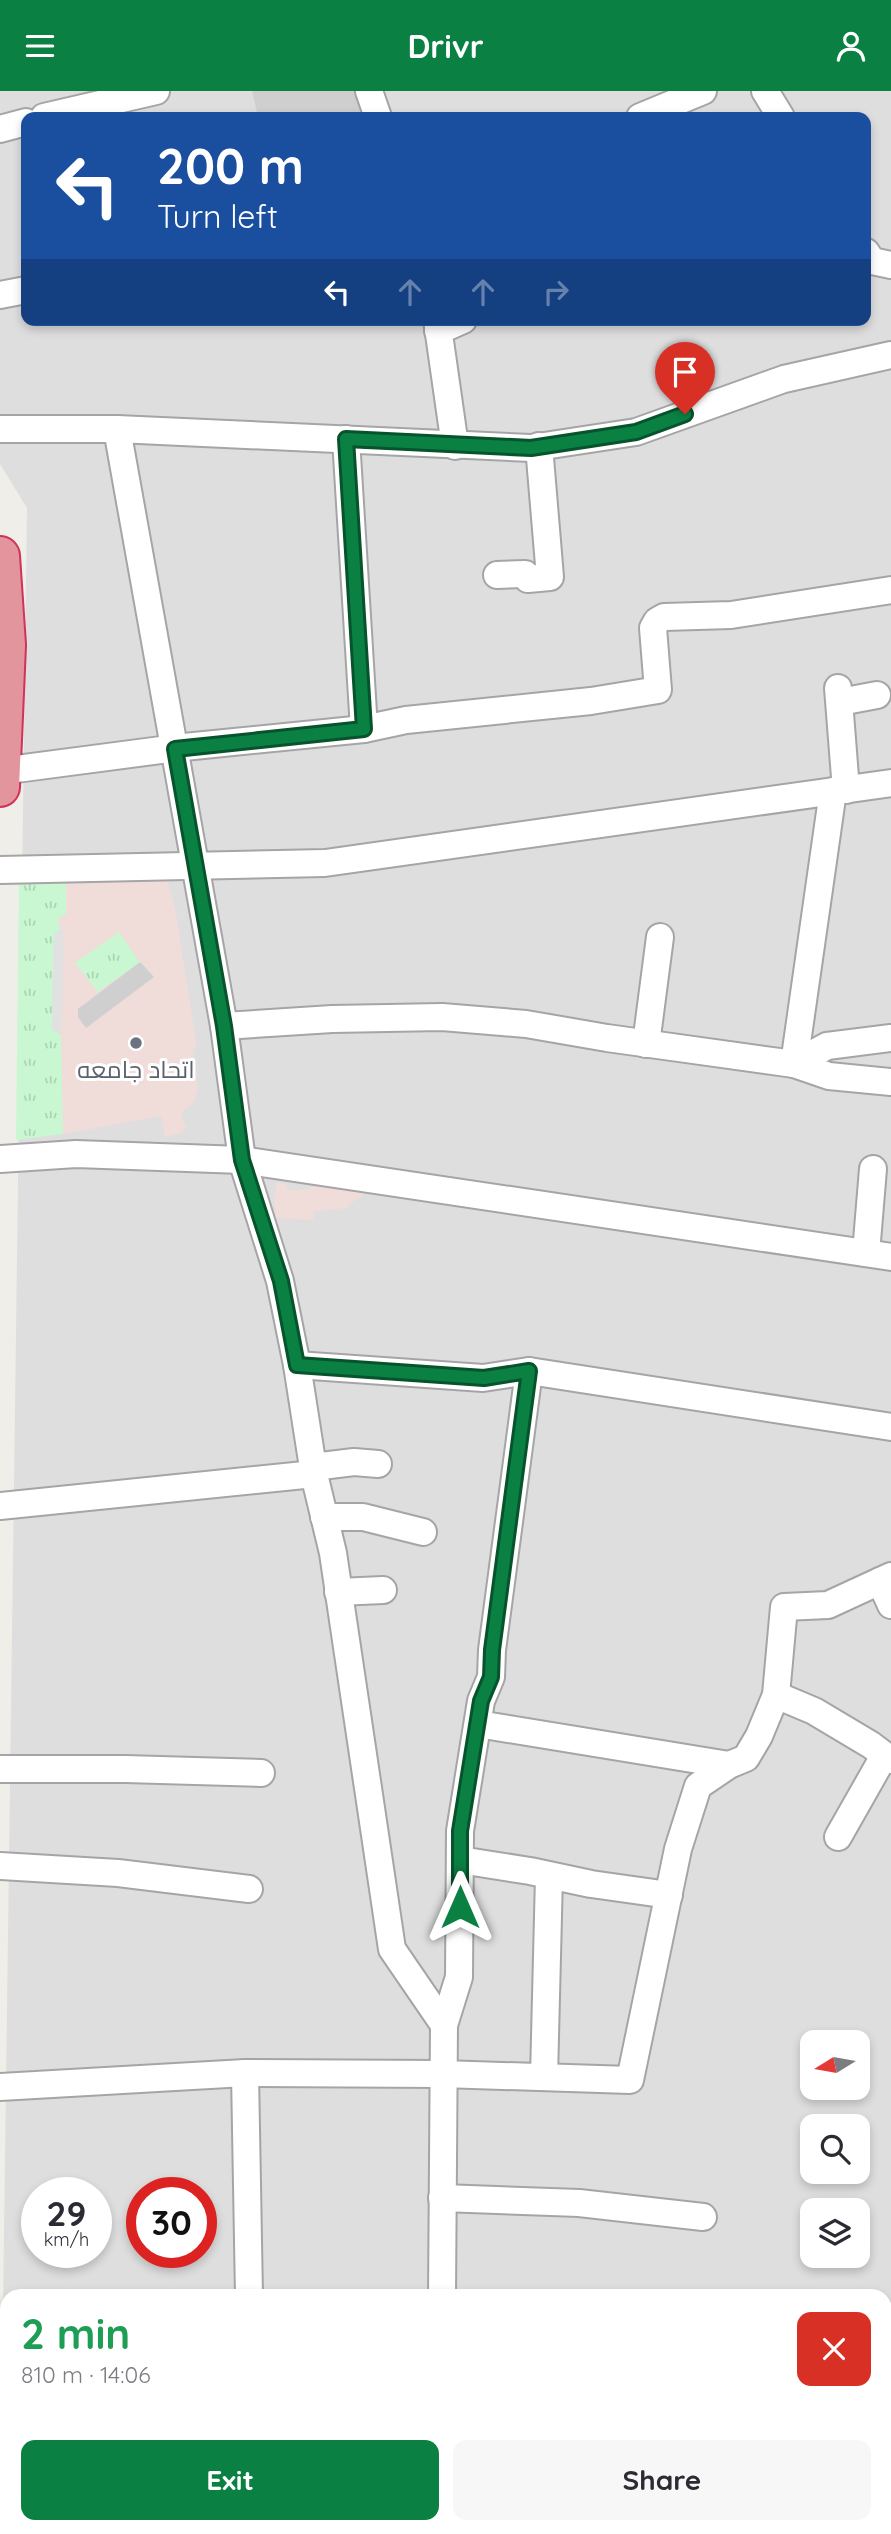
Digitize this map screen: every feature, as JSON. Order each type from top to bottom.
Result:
[{"type":"highway","points":[[0,556],[6,645],[0,787]]},
{"type":"street","points":[[56,110],[156,91]]},
{"type":"street","points":[[369,91],[376,112]]},
{"type":"street","points":[[668,112],[703,91]]},
{"type":"street","points":[[765,91],[778,112]]},
{"type":"street","points":[[0,129],[21,123]]},
{"type":"street","points":[[871,260],[891,265]]},
{"type":"street","points":[[0,295],[21,291]]},
{"type":"street","points":[[438,326],[455,446]]},
{"type":"street","points":[[0,429],[117,429],[455,446],[539,446],[636,432],[784,379],[891,355]]},
{"type":"street","points":[[117,429],[224,1026],[242,1160],[281,1281],[313,1470],[333,1553],[392,1948],[444,2025]]},
{"type":"street","points":[[346,439],[364,729]]},
{"type":"street","points":[[497,575],[525,574],[528,579],[551,577],[539,446]]},
{"type":"street","points":[[1,771],[364,729],[406,720],[591,701],[658,690],[653,628],[657,621],[664,617],[730,615],[891,590]]},
{"type":"street","points":[[793,1064],[840,790],[839,695],[877,695]]},
{"type":"street","points":[[0,870],[256,867],[325,863],[891,783]]},
{"type":"street","points":[[646,1044],[660,937]]},
{"type":"street","points":[[224,1026],[332,1019],[442,1017],[526,1024],[793,1064],[829,1076],[891,1082]]},
{"type":"street","points":[[793,1064],[827,1047],[891,1038]]},
{"type":"street","points":[[0,1159],[76,1154],[242,1160],[878,1255],[873,1169]]},
{"type":"street","points":[[297,1365],[484,1378],[529,1371],[891,1427]]},
{"type":"street","points":[[442,2289],[442,2074],[444,2025],[459,1977],[460,1831],[481,1701],[491,1677],[492,1650],[529,1371]]},
{"type":"street","points":[[0,1506],[313,1470],[354,1462],[378,1464]]},
{"type":"street","points":[[324,1517],[363,1517],[423,1532]]},
{"type":"street","points":[[0,2087],[245,2073],[442,2074],[630,2080],[678,1849],[698,1786],[729,1765],[746,1758],[759,1736],[776,1695],[783,1607],[828,1605],[886,1578],[891,1605]]},
{"type":"street","points":[[338,1592],[383,1590]]},
{"type":"street","points":[[776,1695],[814,1711],[871,1745],[887,1758],[838,1837]]},
{"type":"street","points":[[478,1724],[729,1765]]},
{"type":"street","points":[[0,1769],[261,1773]]},
{"type":"street","points":[[460,1860],[669,1895]]},
{"type":"street","points":[[0,1865],[118,1873],[249,1889]]},
{"type":"street","points":[[544,2077],[549,1876]]},
{"type":"street","points":[[245,2073],[249,2289]]},
{"type":"street","points":[[442,2198],[579,2203],[703,2217]]},
{"type":"shaded area","points":[[0,91],[891,91],[891,2289],[3,2289],[27,508],[0,464]]},
{"type":"shaded area","points":[[252,91],[364,91],[371,112],[257,112]]},
{"type":"shaded area","points":[[66,877],[167,878],[175,908],[197,1046],[193,1052],[198,1089],[193,1104],[181,1115],[186,1127],[182,1133],[165,1137],[161,1116],[63,1134],[60,1063],[63,930],[60,930],[58,919],[66,914]]},
{"type":"shaded area","points":[[64,930],[61,1035],[52,1029],[53,950],[55,932]]},
{"type":"shaded area","points":[[140,962],[154,977],[86,1028],[78,1017],[78,1009]]},
{"type":"shaded area","points":[[277,1182],[286,1184],[289,1190],[316,1186],[363,1188],[363,1196],[350,1203],[347,1208],[314,1211],[313,1220],[276,1218],[274,1199]]},
{"type":"green space","points":[[66,877],[66,914],[58,919],[60,930],[55,933],[52,1029],[61,1035],[63,1134],[16,1140],[19,878]]},
{"type":"green space","points":[[119,932],[140,962],[98,992],[75,963]]},
{"type":"place","name":"اتحاد جامعه","points":[[136,1043]]},
{"type":"route","points":[[460,1907],[460,1831],[481,1701],[491,1677],[492,1650],[529,1371],[484,1378],[297,1365],[281,1281],[242,1160],[224,1026],[175,749],[364,729],[346,439],[531,448],[636,432],[685,414]]}]
